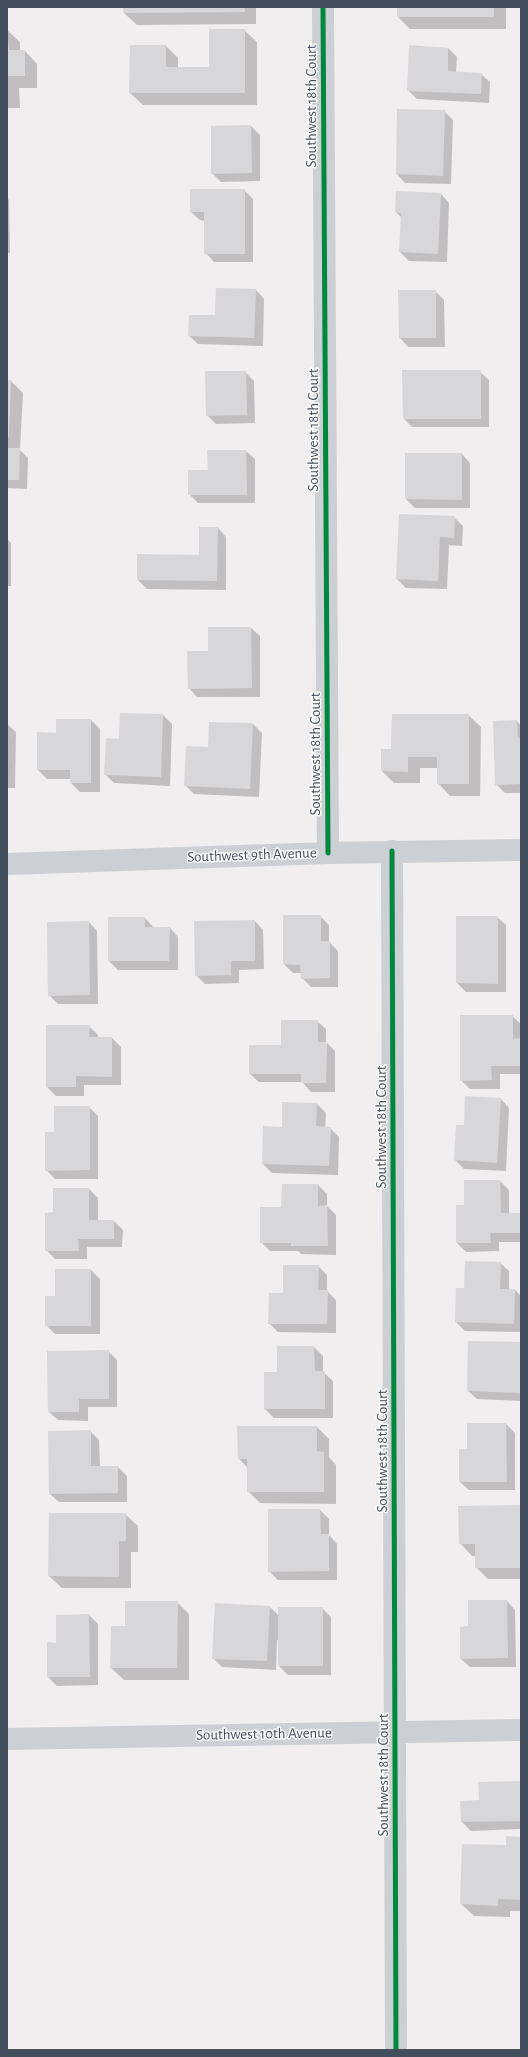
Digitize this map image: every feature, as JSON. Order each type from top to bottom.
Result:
[{"type":"street","name":"Southwest 18th Court","points":[[323,7],[328,853]]},
{"type":"street","name":"Southwest 9th Avenue","points":[[7,864],[328,853],[521,850]]},
{"type":"street","name":"Southwest 18th Court","points":[[392,852],[396,2050]]},
{"type":"street","name":"Southwest 10th Avenue","points":[[7,1739],[521,1730]]},
{"type":"building","points":[[123,7],[245,7],[245,12],[123,13]]},
{"type":"building","points":[[397,7],[494,7],[494,17],[397,17]]},
{"type":"building","points":[[7,29],[9,50],[25,50],[25,76],[7,76]]},
{"type":"building","points":[[209,29],[245,29],[245,93],[129,93],[130,45],[166,45],[166,67],[209,67]]},
{"type":"building","points":[[409,45],[448,48],[448,71],[482,73],[481,94],[407,91]]},
{"type":"building","points":[[397,109],[445,110],[443,176],[396,174]]},
{"type":"building","points":[[251,125],[252,173],[211,174],[211,126]]},
{"type":"building","points":[[190,189],[245,189],[245,254],[204,254],[204,212],[190,212]]},
{"type":"building","points":[[396,191],[441,193],[438,254],[399,252],[401,213],[395,212]]},
{"type":"building","points":[[216,288],[256,289],[254,338],[188,336],[189,315],[215,315]]},
{"type":"building","points":[[398,290],[436,290],[436,338],[399,338]]},
{"type":"building","points":[[402,370],[481,370],[481,419],[403,419]]},
{"type":"building","points":[[205,371],[246,371],[247,415],[206,416]]},
{"type":"building","points":[[7,380],[11,380],[9,437],[7,437]]},
{"type":"building","points":[[7,448],[20,448],[19,480],[7,480]]},
{"type":"building","points":[[207,450],[246,450],[247,495],[188,495],[188,470],[208,470]]},
{"type":"building","points":[[405,453],[462,453],[462,500],[405,499]]},
{"type":"building","points":[[399,514],[455,516],[454,538],[440,537],[438,581],[396,579]]},
{"type":"building","points":[[199,527],[218,527],[217,581],[137,580],[137,554],[199,555]]},
{"type":"building","points":[[208,627],[251,627],[252,688],[188,689],[187,651],[208,651]]},
{"type":"building","points":[[120,713],[163,714],[161,777],[104,775],[106,738],[119,739]]},
{"type":"building","points":[[392,714],[469,714],[469,784],[437,784],[437,757],[408,757],[408,772],[381,771],[381,749],[391,749]]},
{"type":"building","points":[[56,719],[91,719],[91,783],[70,783],[70,770],[37,770],[37,732],[56,733]]},
{"type":"building","points":[[517,720],[518,738],[521,738],[521,784],[495,785],[493,721]]},
{"type":"building","points":[[209,722],[253,723],[250,789],[184,786],[186,746],[208,747]]},
{"type":"building","points":[[283,915],[321,915],[321,941],[330,941],[330,978],[301,979],[300,965],[283,964]]},
{"type":"building","points":[[456,916],[498,916],[498,984],[456,983]]},
{"type":"building","points":[[108,917],[145,917],[145,927],[170,927],[169,961],[108,961]]},
{"type":"building","points":[[255,920],[255,961],[231,961],[231,975],[195,976],[194,921]]},
{"type":"building","points":[[89,921],[90,995],[48,996],[47,922]]},
{"type":"building","points":[[460,1015],[513,1015],[513,1039],[521,1038],[521,1066],[491,1066],[492,1080],[460,1081]]},
{"type":"building","points":[[281,1020],[318,1020],[318,1042],[327,1042],[326,1083],[301,1083],[301,1074],[249,1074],[249,1045],[281,1045]]},
{"type":"building","points":[[46,1025],[90,1025],[89,1037],[112,1037],[112,1077],[76,1076],[76,1087],[46,1087]]},
{"type":"building","points":[[465,1096],[501,1098],[497,1163],[454,1160],[456,1125],[464,1125]]},
{"type":"building","points":[[282,1102],[317,1103],[316,1126],[331,1127],[329,1166],[262,1164],[263,1126],[282,1127]]},
{"type":"building","points":[[54,1106],[90,1106],[90,1170],[45,1171],[45,1132],[54,1132]]},
{"type":"building","points":[[464,1180],[500,1180],[501,1213],[521,1213],[521,1233],[490,1233],[491,1243],[456,1243],[456,1205],[464,1205]]},
{"type":"building","points":[[282,1184],[318,1184],[318,1206],[327,1205],[328,1246],[291,1246],[291,1243],[260,1243],[260,1207],[281,1207]]},
{"type":"building","points":[[53,1188],[89,1188],[89,1220],[114,1220],[114,1239],[78,1239],[79,1251],[45,1251],[45,1213],[53,1212]]},
{"type":"building","points":[[465,1261],[501,1262],[500,1289],[515,1289],[514,1324],[455,1322],[456,1288],[464,1288]]},
{"type":"building","points":[[283,1265],[319,1265],[318,1290],[328,1290],[327,1324],[268,1324],[269,1293],[283,1293]]},
{"type":"building","points":[[55,1269],[91,1269],[91,1326],[45,1326],[45,1296],[55,1296]]},
{"type":"building","points":[[468,1341],[521,1342],[521,1393],[467,1391]]},
{"type":"building","points":[[277,1346],[314,1346],[315,1371],[325,1371],[325,1409],[264,1409],[264,1372],[277,1372]]},
{"type":"building","points":[[109,1350],[109,1399],[79,1399],[79,1412],[48,1412],[47,1351]]},
{"type":"building","points":[[467,1423],[506,1423],[507,1482],[459,1482],[459,1449],[467,1449]]},
{"type":"building","points":[[237,1426],[317,1426],[317,1451],[324,1452],[324,1492],[247,1492],[247,1459],[238,1459]]},
{"type":"building","points":[[91,1430],[91,1466],[118,1466],[118,1493],[49,1494],[48,1431]]},
{"type":"building","points":[[521,1505],[521,1568],[475,1568],[475,1544],[459,1544],[458,1506]]},
{"type":"building","points":[[268,1509],[320,1509],[321,1534],[329,1534],[329,1571],[268,1572]]},
{"type":"building","points":[[49,1513],[126,1513],[126,1541],[119,1541],[119,1577],[48,1576]]},
{"type":"building","points":[[468,1600],[507,1600],[508,1658],[460,1659],[460,1627],[468,1626]]},
{"type":"building","points":[[125,1601],[178,1601],[177,1668],[110,1668],[111,1626],[125,1626]]},
{"type":"building","points":[[215,1603],[270,1606],[267,1661],[212,1659]]},
{"type":"building","points":[[278,1607],[323,1607],[323,1666],[278,1666]]},
{"type":"building","points":[[89,1614],[90,1677],[47,1677],[47,1642],[56,1643],[56,1615]]},
{"type":"building","points":[[521,1781],[521,1821],[461,1822],[460,1801],[479,1800],[478,1782]]},
{"type":"building","points":[[506,1836],[521,1837],[521,1900],[498,1899],[498,1906],[460,1904],[462,1844],[506,1845]]},
{"type":"cycle path","points":[[323,7],[328,853]]},
{"type":"cycle path","points":[[392,851],[396,2050]]}]
